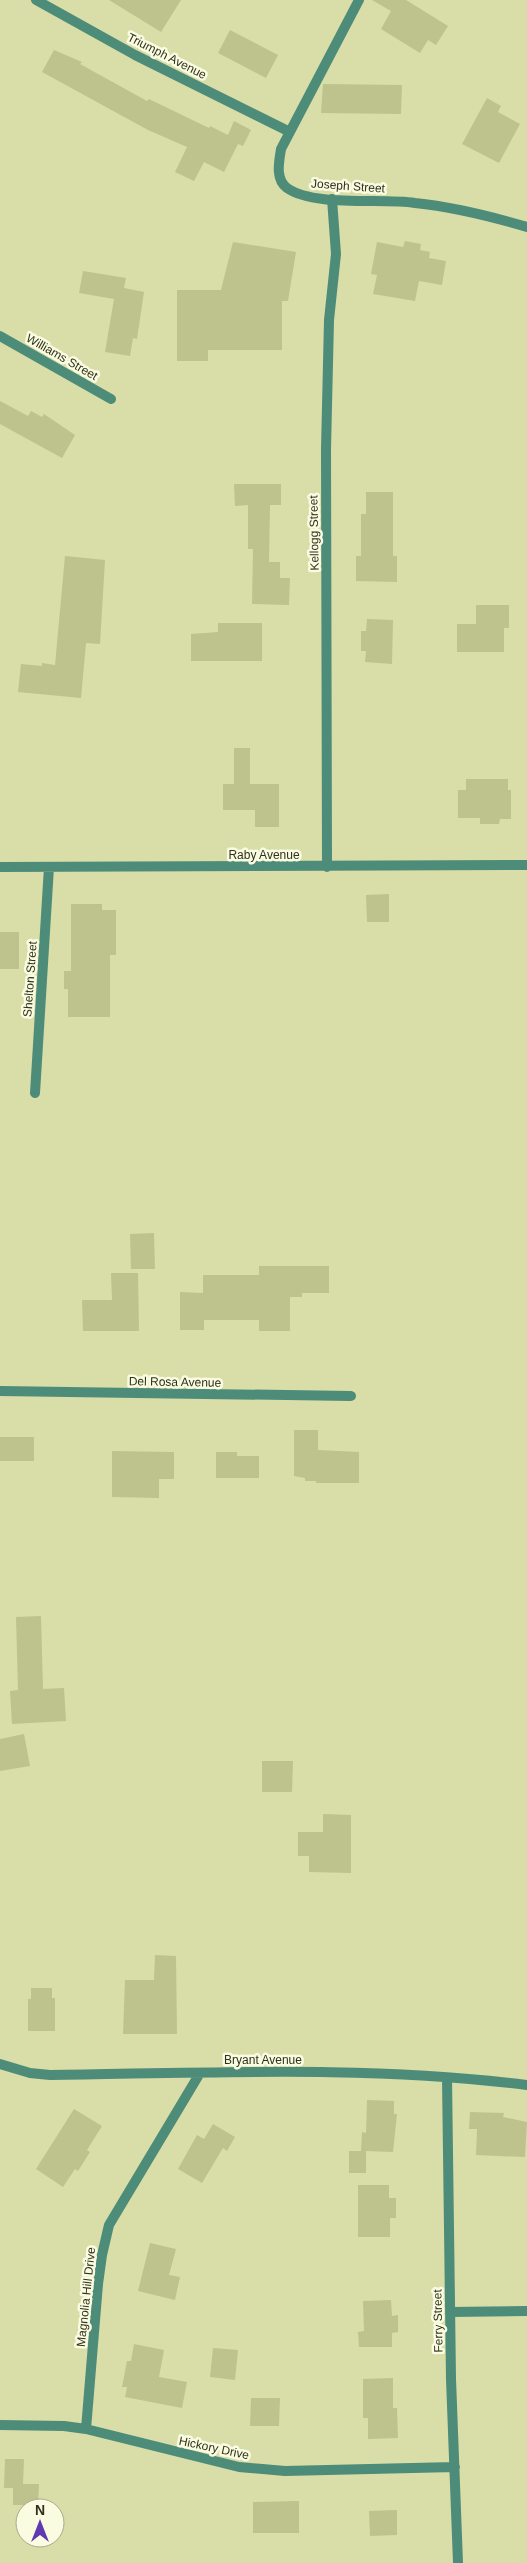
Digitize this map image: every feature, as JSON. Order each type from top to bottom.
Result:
[{"type":"street","name":"Triumph Avenue","points":[[36,0],[135,55],[288,131]]},
{"type":"street","name":"Joseph Street","points":[[359,0],[288,131],[281,149],[278,166],[280,180],[285,187],[298,195],[332,199],[412,202],[443,206],[491,216],[527,227]]},
{"type":"street","name":"Kellogg Street","points":[[327,867],[326,449],[329,320],[336,254],[332,199]]},
{"type":"street","name":"Williams Street","points":[[0,336],[111,399]]},
{"type":"street","name":"Raby Avenue","points":[[0,867],[527,865]]},
{"type":"street","name":"Shelton Street","points":[[35,1093],[49,867]]},
{"type":"street","name":"Del Rosa Avenue","points":[[0,1391],[351,1396]]},
{"type":"street","name":"Bryant Avenue","points":[[0,2064],[30,2073],[50,2075],[329,2073],[447,2078],[527,2085]]},
{"type":"street","name":"Magnolia Hill Drive","points":[[86,2429],[98,2284],[102,2255],[110,2225],[200,2073]]},
{"type":"street","name":"Ferry Street","points":[[447,2078],[450,2312],[458,2563]]},
{"type":"street","points":[[450,2312],[527,2310]]},
{"type":"street","name":"Hickory Drive","points":[[0,2425],[54,2426],[86,2429],[239,2467],[285,2471],[455,2467]]},
{"type":"building","points":[[109,0],[181,0],[161,32]]},
{"type":"building","points":[[372,0],[406,0],[448,26],[436,45],[428,40],[420,53],[381,29],[391,11]]},
{"type":"building","points":[[230,30],[278,55],[266,78],[218,53]]},
{"type":"building","points":[[54,50],[82,62],[80,64],[147,101],[149,99],[209,128],[210,126],[228,135],[234,121],[251,130],[243,146],[238,144],[224,172],[204,162],[194,181],[175,172],[187,147],[148,130],[42,72]]},
{"type":"building","points":[[323,84],[402,85],[401,114],[321,113]]},
{"type":"building","points":[[487,98],[501,106],[498,112],[520,124],[499,163],[462,144]]},
{"type":"building","points":[[405,241],[421,244],[420,250],[430,252],[429,258],[446,261],[442,285],[419,281],[415,301],[373,294],[377,275],[371,274],[377,242],[403,247]]},
{"type":"building","points":[[233,242],[296,252],[288,301],[282,301],[282,350],[208,350],[208,361],[177,361],[177,290],[221,290]]},
{"type":"building","points":[[83,271],[126,278],[124,288],[144,292],[137,339],[133,338],[130,356],[105,352],[114,299],[79,293]]},
{"type":"building","points":[[0,401],[28,416],[31,411],[42,417],[44,414],[75,435],[62,458],[0,424]]},
{"type":"building","points":[[234,484],[281,484],[281,505],[270,505],[269,562],[280,562],[280,578],[290,578],[289,605],[252,604],[253,549],[248,549],[248,505],[235,506]]},
{"type":"building","points":[[366,492],[393,492],[393,556],[397,556],[397,582],[356,581],[356,556],[361,556],[361,514],[366,514]]},
{"type":"building","points":[[65,556],[105,560],[100,644],[86,643],[81,698],[18,692],[21,664],[42,666],[42,663],[55,665]]},
{"type":"building","points":[[476,605],[509,605],[509,628],[504,628],[504,652],[457,652],[457,624],[476,624]]},
{"type":"building","points":[[367,619],[393,620],[392,664],[365,662],[366,651],[361,651],[361,631],[366,631]]},
{"type":"building","points":[[218,623],[262,623],[262,661],[191,661],[191,634],[218,632]]},
{"type":"building","points":[[234,748],[250,748],[250,784],[279,784],[279,827],[255,827],[255,810],[223,810],[223,784],[234,784]]},
{"type":"building","points":[[466,779],[508,779],[508,790],[511,790],[511,819],[500,819],[499,824],[480,824],[480,818],[458,818],[458,790],[466,790]]},
{"type":"building","points":[[389,894],[389,922],[367,922],[366,895]]},
{"type":"building","points":[[71,904],[102,904],[102,910],[116,910],[116,955],[110,955],[110,1017],[68,1017],[68,989],[64,989],[64,971],[71,971]]},
{"type":"building","points":[[0,932],[19,932],[19,969],[0,969]]},
{"type":"building","points":[[154,1233],[155,1269],[131,1269],[130,1234]]},
{"type":"building","points":[[259,1266],[329,1266],[329,1293],[302,1293],[302,1297],[290,1297],[290,1331],[259,1331],[259,1320],[204,1320],[204,1330],[180,1330],[180,1292],[203,1293],[203,1275],[259,1275]]},
{"type":"building","points":[[111,1273],[138,1273],[139,1331],[83,1331],[82,1300],[112,1300]]},
{"type":"building","points":[[294,1430],[318,1430],[318,1450],[359,1452],[359,1483],[316,1483],[316,1481],[305,1481],[305,1478],[294,1476]]},
{"type":"building","points":[[0,1437],[34,1437],[34,1461],[0,1461]]},
{"type":"building","points":[[112,1451],[174,1452],[174,1479],[159,1479],[159,1498],[112,1497]]},
{"type":"building","points":[[216,1452],[237,1452],[237,1456],[259,1456],[259,1478],[216,1478]]},
{"type":"building","points":[[41,1616],[43,1689],[64,1688],[66,1721],[12,1724],[10,1691],[18,1690],[16,1617]]},
{"type":"building","points":[[24,1734],[30,1766],[0,1771],[0,1739]]},
{"type":"building","points":[[262,1761],[293,1761],[292,1792],[262,1792]]},
{"type":"building","points":[[323,1814],[351,1815],[351,1873],[309,1872],[309,1856],[298,1856],[298,1832],[323,1832]]},
{"type":"building","points":[[155,1955],[176,1956],[177,2034],[123,2034],[125,1980],[154,1980]]},
{"type":"building","points":[[31,1988],[52,1988],[52,1998],[55,1998],[55,2031],[28,2031],[28,1999],[31,1999]]},
{"type":"building","points":[[367,2100],[394,2101],[394,2114],[397,2114],[393,2152],[366,2151],[366,2173],[349,2173],[349,2151],[361,2151],[362,2132],[366,2133]]},
{"type":"building","points":[[74,2109],[102,2126],[87,2150],[90,2152],[78,2171],[75,2169],[63,2187],[36,2169]]},
{"type":"building","points":[[470,2112],[504,2113],[503,2117],[527,2122],[525,2157],[476,2155],[477,2129],[469,2129]]},
{"type":"building","points":[[213,2124],[235,2137],[227,2151],[223,2148],[202,2183],[178,2169],[197,2135],[204,2139]]},
{"type":"building","points":[[358,2185],[389,2185],[389,2198],[396,2198],[396,2218],[390,2218],[390,2237],[358,2237]]},
{"type":"building","points":[[150,2243],[176,2249],[169,2275],[180,2277],[175,2300],[138,2291]]},
{"type":"building","points":[[391,2300],[392,2316],[398,2315],[398,2332],[392,2333],[392,2347],[359,2347],[358,2332],[364,2331],[363,2301]]},
{"type":"building","points":[[134,2344],[164,2350],[159,2377],[187,2382],[182,2408],[125,2397],[127,2387],[122,2387],[127,2361],[131,2361]]},
{"type":"building","points":[[213,2348],[238,2350],[235,2380],[210,2377]]},
{"type":"building","points":[[393,2378],[393,2408],[397,2408],[398,2438],[368,2439],[368,2418],[363,2418],[363,2379]]},
{"type":"building","points":[[251,2398],[280,2398],[279,2426],[250,2426]]},
{"type":"building","points":[[5,2459],[24,2459],[23,2484],[39,2484],[38,2498],[15,2498],[15,2505],[13,2505],[13,2488],[4,2488]]},
{"type":"building","points":[[299,2501],[299,2533],[253,2533],[253,2502]]},
{"type":"building","points":[[397,2510],[397,2535],[370,2536],[369,2511]]}]
